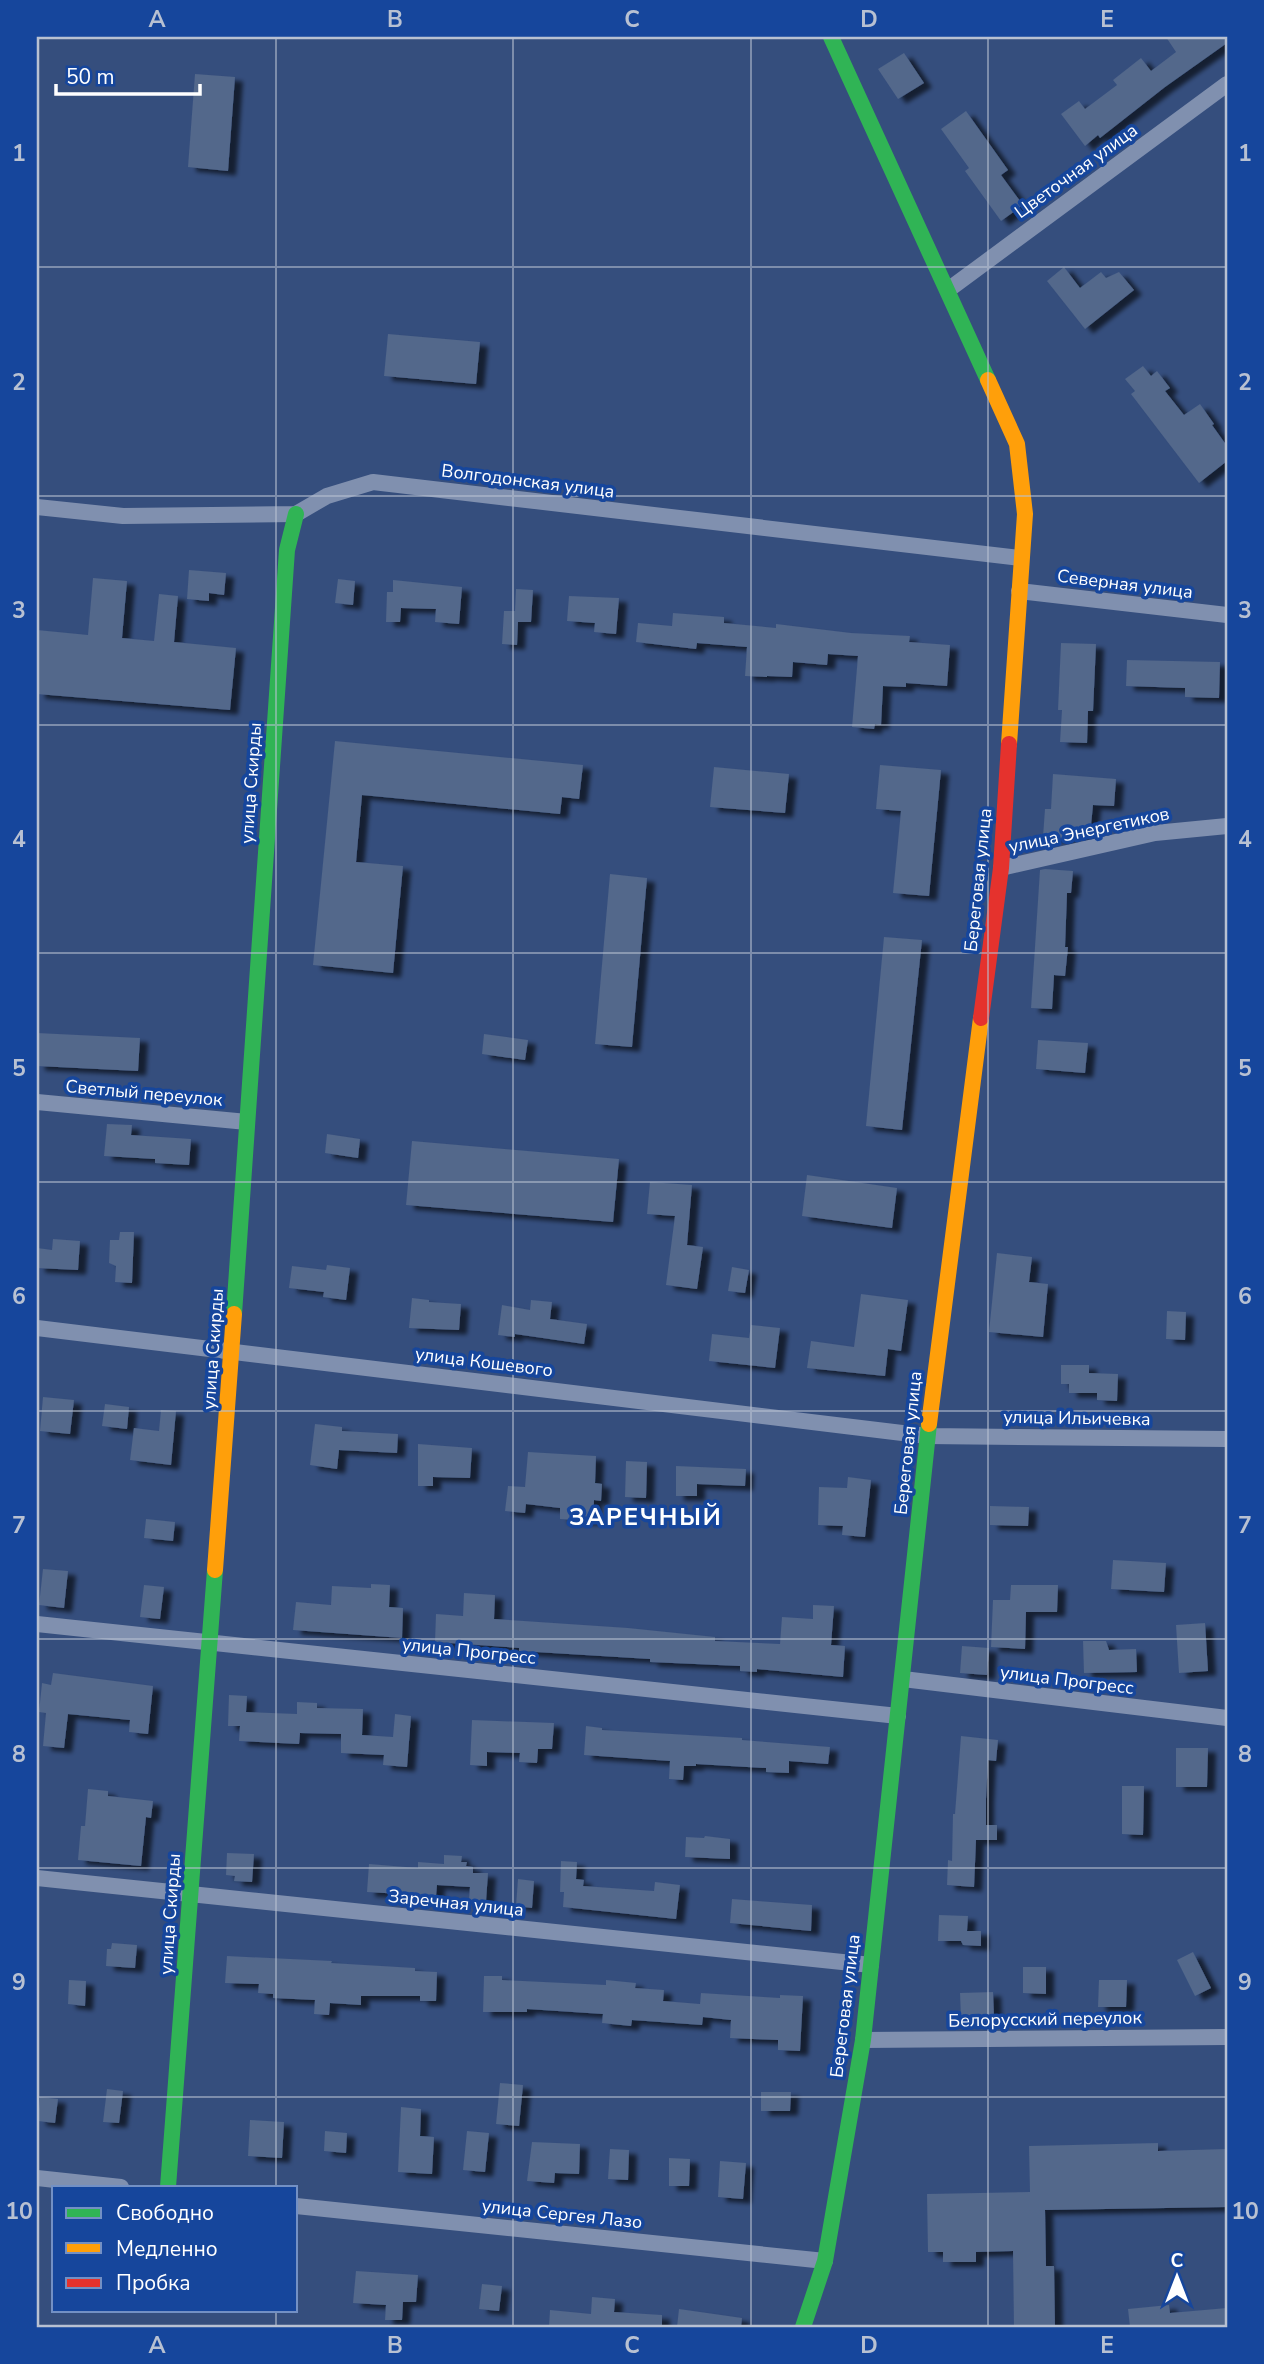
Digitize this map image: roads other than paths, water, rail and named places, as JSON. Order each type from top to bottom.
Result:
[{"type":"main road","name":"Береговая улица","points":[[803,2327],[825,2262],[863,2040],[927,1436],[1001,868],[1025,514],[1017,444],[831,37]]},
{"type":"main road","name":"улица Скирды","points":[[168,2186],[232,1350],[287,550],[296,514]]},
{"type":"street","name":"Цветочная улица","points":[[948,289],[1227,84]]},
{"type":"street","name":"Волгодонская улица","points":[[37,507],[123,516],[296,514],[327,496],[373,482],[1020,558]]},
{"type":"street","name":"Северная улица","points":[[1019,591],[1227,615]]},
{"type":"street","name":"улица Энергетиков","points":[[1001,868],[1155,833],[1227,825]]},
{"type":"street","name":"Светлый переулок","points":[[37,1102],[247,1122]]},
{"type":"street","name":"улица Кошевого","points":[[37,1328],[927,1436]]},
{"type":"street","name":"улица Ильичевка","points":[[927,1436],[1227,1439]]},
{"type":"street","name":"улица Прогресс","points":[[37,1625],[898,1716]]},
{"type":"street","name":"улица Прогресс","points":[[903,1679],[1227,1718]]},
{"type":"street","name":"Заречная улица","points":[[37,1878],[871,1965]]},
{"type":"street","name":"Белорусский переулок","points":[[863,2040],[1227,2037]]},
{"type":"street","points":[[37,2178],[112,2186]]},
{"type":"street","name":"улица Сергея Лазо","points":[[298,2206],[825,2262]]},
{"type":"district","name":"ЗАРЕЧНЫЙ","points":[[646,1517]]}]
